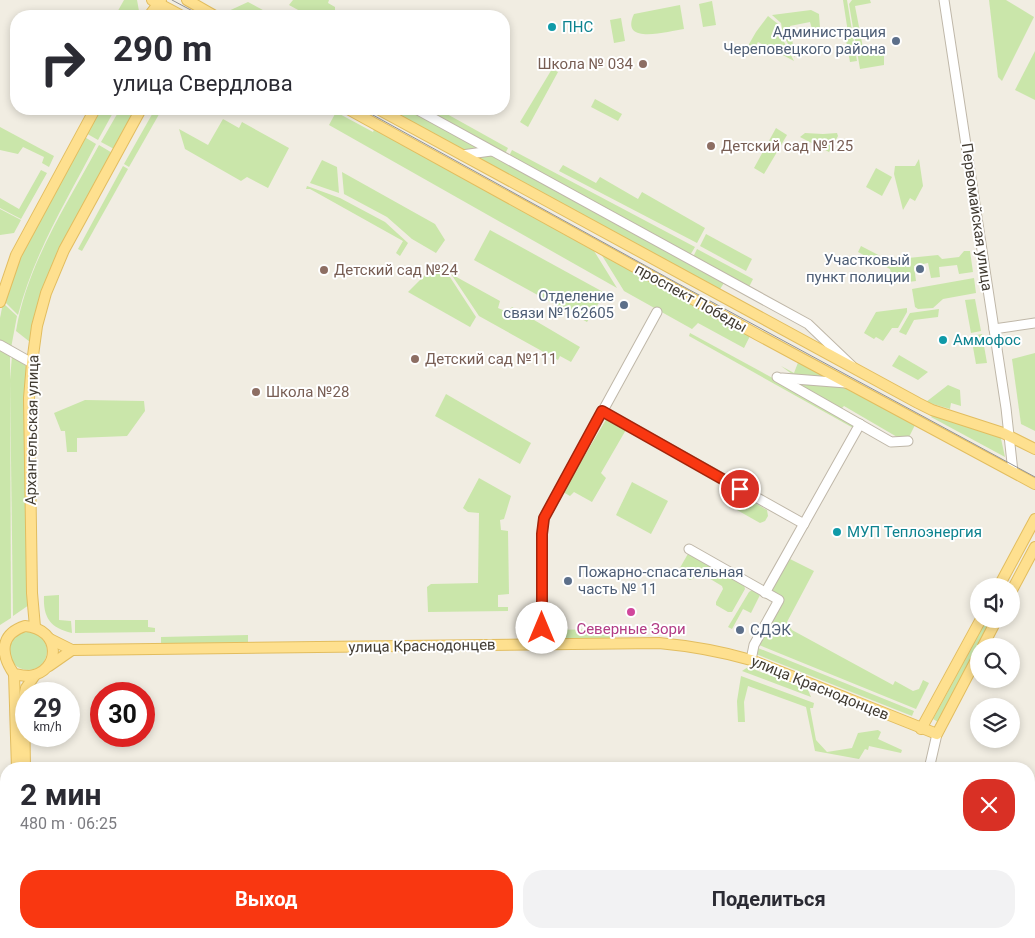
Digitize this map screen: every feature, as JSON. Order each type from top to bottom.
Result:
[{"type":"main road","points":[[187,0],[204,10]]},
{"type":"main road","points":[[157,1],[170,10]]},
{"type":"main road","points":[[0,302],[16,255],[91,115]]},
{"type":"main road","name":"Архангельская улица","points":[[35,627],[32,593],[30,438],[32,363],[37,326],[54,271],[137,115]]},
{"type":"main road","name":"проспект Победы","points":[[359,115],[1035,484]]},
{"type":"main road","name":"проспект Победы","points":[[389,115],[932,410],[1008,435],[1035,449]]},
{"type":"main road","points":[[1003,578],[1035,519]]},
{"type":"main road","points":[[1018,578],[1035,547]]},
{"type":"main road","points":[[17,762],[14,674],[2,660],[1,645],[15,629],[25,626],[35,627],[44,631],[50,639],[53,648],[52,658],[48,666]]},
{"type":"main road","points":[[921,729],[976,628]]},
{"type":"main road","name":"улица Краснодонцев","points":[[50,639],[72,650],[659,643],[691,646],[751,660],[937,734]]},
{"type":"main road","points":[[14,674],[27,676],[43,671],[72,650]]},
{"type":"main road","points":[[937,734],[970,671]]},
{"type":"main road","points":[[25,762],[24,697],[26,688],[35,674]]},
{"type":"street","name":"Первомайская улица","points":[[944,0],[1006,408],[1013,472]]},
{"type":"street","points":[[427,115],[808,324],[846,358],[856,370]]},
{"type":"street","points":[[462,155],[491,151]]},
{"type":"street","points":[[542,645],[542,534],[544,518],[657,312]]},
{"type":"street","points":[[994,329],[1035,323]]},
{"type":"street","points":[[0,345],[32,363]]},
{"type":"street","points":[[847,383],[777,377],[891,442],[908,441]]},
{"type":"street","points":[[816,399],[815,392],[824,381]]},
{"type":"street","points":[[602,411],[804,524]]},
{"type":"street","points":[[765,593],[860,424]]},
{"type":"street","points":[[689,549],[779,600],[754,645],[751,660]]},
{"type":"street","points":[[931,762],[937,734]]},
{"type":"green space","points":[[124,0],[137,0],[139,10],[118,10]]},
{"type":"green space","points":[[293,0],[329,0],[328,3],[335,7],[335,10],[298,10],[289,5]]},
{"type":"green space","points":[[843,0],[847,0],[857,61],[850,62],[846,40],[849,39]]},
{"type":"green space","points":[[852,0],[870,0],[871,3],[855,6],[864,53],[884,52],[884,65],[860,69],[849,4]]},
{"type":"green space","points":[[989,0],[1006,0],[1034,17],[1002,81],[998,77]]},
{"type":"green space","points":[[712,1],[716,25],[703,27],[699,4]]},
{"type":"green space","points":[[248,2],[263,10],[231,10]]},
{"type":"green space","points":[[680,5],[684,29],[658,34],[639,33],[633,30],[631,24],[634,14]]},
{"type":"green space","points":[[811,10],[819,14],[820,28],[812,29],[810,22],[790,26],[795,58],[783,34],[781,23],[772,15]]},
{"type":"green space","points":[[768,16],[778,24],[780,34],[794,61],[758,42],[751,54],[741,58]]},
{"type":"green space","points":[[621,18],[625,41],[614,43],[610,20]]},
{"type":"green space","points":[[1035,51],[1035,100],[1015,90]]},
{"type":"green space","points":[[552,69],[558,72],[528,127],[520,122]]},
{"type":"green space","points":[[595,99],[622,114],[618,121],[591,107]]},
{"type":"green space","points":[[94,115],[112,115],[98,140],[84,132]]},
{"type":"green space","points":[[117,115],[134,115],[114,149],[101,142]]},
{"type":"green space","points":[[152,115],[159,115],[129,167],[124,164]]},
{"type":"green space","points":[[334,115],[342,115],[373,132],[375,127],[591,246],[617,288],[329,125]]},
{"type":"green space","points":[[398,115],[421,115],[483,149],[466,152]]},
{"type":"green space","points":[[431,115],[449,115],[508,148],[504,156]]},
{"type":"green space","points":[[223,119],[239,128],[242,122],[289,148],[268,188],[247,177],[241,181],[185,149],[179,129],[208,145]]},
{"type":"green space","points":[[0,127],[54,156],[49,167],[42,163],[44,157],[23,147],[18,154],[0,150]]},
{"type":"green space","points":[[776,128],[787,135],[764,174],[754,168]]},
{"type":"green space","points":[[805,133],[837,133],[838,136],[829,152],[800,137]]},
{"type":"green space","points":[[83,136],[96,144],[42,248],[18,315],[4,301],[12,271]]},
{"type":"green space","points":[[99,145],[114,154],[62,245],[30,342],[16,331],[21,306],[29,282],[50,235]]},
{"type":"green space","points":[[512,150],[695,247],[689,257],[508,158]]},
{"type":"green space","points":[[490,153],[725,281],[719,291],[473,156]]},
{"type":"green space","points":[[919,159],[923,186],[915,201],[910,198],[903,210],[894,174],[895,166],[915,166]]},
{"type":"green space","points":[[322,160],[337,167],[339,193],[310,183]]},
{"type":"green space","points":[[563,165],[596,183],[600,177],[638,199],[642,192],[705,228],[697,243],[559,171]]},
{"type":"green space","points":[[123,166],[128,169],[82,251],[78,249]]},
{"type":"green space","points":[[876,168],[892,177],[882,196],[866,187]]},
{"type":"green space","points":[[41,170],[47,173],[21,219],[0,208],[0,198],[19,209]]},
{"type":"green space","points":[[342,172],[435,224],[445,240],[436,253],[412,239],[387,217],[344,194]]},
{"type":"green space","points":[[307,186],[340,198],[385,222],[408,243],[400,256],[396,253],[403,241],[310,189],[306,189]]},
{"type":"green space","points":[[0,209],[21,220],[14,233],[0,235]]},
{"type":"green space","points":[[490,230],[605,293],[587,322],[474,260]]},
{"type":"green space","points":[[706,234],[752,259],[746,271],[700,246]]},
{"type":"green space","points":[[861,246],[888,260],[938,255],[942,259],[959,257],[964,251],[970,251],[973,272],[959,274],[957,265],[939,267],[940,277],[931,278],[928,263],[914,266],[916,281],[893,284],[890,269],[858,252]]},
{"type":"green space","points":[[598,249],[751,334],[744,348],[698,323],[692,329],[624,291]]},
{"type":"green space","points":[[697,249],[753,279],[748,289],[692,259]]},
{"type":"green space","points":[[435,265],[446,271],[476,317],[470,327],[408,292]]},
{"type":"green space","points":[[451,274],[500,301],[498,308],[507,312],[512,307],[580,347],[571,362],[560,356],[558,360],[479,316]]},
{"type":"green space","points":[[974,278],[976,293],[943,299],[933,308],[918,309],[915,307],[912,289]]},
{"type":"green space","points":[[975,299],[981,331],[971,333],[965,300]]},
{"type":"green space","points":[[3,303],[17,316],[11,348],[0,341],[0,318]]},
{"type":"green space","points":[[907,308],[907,312],[898,328],[892,328],[883,341],[876,337],[874,339],[864,333],[876,312]]},
{"type":"green space","points":[[939,309],[938,317],[914,320],[906,335],[899,332],[910,313]]},
{"type":"green space","points":[[690,333],[857,424],[855,429],[689,336]]},
{"type":"green space","points":[[982,334],[987,363],[976,364],[971,336]]},
{"type":"green space","points":[[0,350],[10,355],[11,618],[0,625]]},
{"type":"green space","points":[[1035,353],[1035,431],[1021,424],[1012,359]]},
{"type":"green space","points":[[899,355],[928,372],[918,380],[892,366]]},
{"type":"green space","points":[[12,356],[29,368],[29,605],[13,616],[10,380]]},
{"type":"green space","points":[[799,360],[916,423],[908,439],[904,441],[844,406],[840,410],[786,380],[796,377],[781,366],[794,373]]},
{"type":"green space","points":[[948,385],[960,390],[961,406],[951,403],[950,409],[926,402]]},
{"type":"green space","points":[[446,394],[531,443],[520,464],[435,416]]},
{"type":"green space","points":[[85,400],[144,401],[145,411],[127,436],[77,438],[77,452],[67,452],[65,431],[61,431],[54,413]]},
{"type":"green space","points":[[934,414],[1000,434],[1005,457],[931,417]]},
{"type":"green space","points":[[607,418],[627,428],[601,473],[606,478],[592,502],[574,492],[570,496],[563,492]]},
{"type":"green space","points":[[479,478],[511,496],[504,519],[500,520],[501,530],[508,531],[509,594],[498,595],[498,607],[508,607],[508,611],[428,612],[427,587],[431,584],[478,583],[479,513],[468,512],[463,508]]},
{"type":"green space","points":[[632,482],[668,501],[651,534],[616,515]]},
{"type":"green space","points":[[740,498],[746,498],[767,510],[768,516],[765,521],[760,523],[737,510],[736,505]]},
{"type":"green space","points":[[689,552],[744,585],[745,589],[732,612],[728,612],[716,605],[723,589],[722,586],[702,574],[690,580],[677,573]]},
{"type":"green space","points":[[788,558],[814,571],[787,622],[792,630],[893,685],[895,681],[913,691],[919,689],[923,680],[929,683],[916,709],[759,645],[782,602],[773,592],[773,585]]},
{"type":"green space","points":[[752,590],[760,595],[751,613],[743,609],[732,629],[728,627],[749,592]]},
{"type":"green space","points":[[59,595],[59,620],[71,621],[72,633],[53,625],[47,616],[44,596]]},
{"type":"green space","points":[[75,620],[148,620],[148,627],[155,628],[155,632],[75,633]]},
{"type":"green space","points":[[982,628],[988,628],[983,638],[977,638]]},
{"type":"green space","points":[[615,629],[615,642],[544,643],[544,630]]},
{"type":"green space","points":[[28,632],[41,638],[47,651],[41,664],[28,670],[15,664],[9,651],[15,638]]},
{"type":"green space","points":[[248,635],[248,644],[161,645],[161,637]]},
{"type":"green space","points":[[758,648],[914,711],[912,716],[756,654]]},
{"type":"green space","points":[[970,650],[970,662],[938,722],[933,719]]},
{"type":"green space","points":[[748,667],[808,690],[811,697],[742,671]]},
{"type":"green space","points":[[741,676],[814,703],[813,708],[810,708],[816,740],[827,752],[852,748],[858,733],[878,730],[881,732],[878,739],[902,750],[901,753],[869,746],[868,750],[865,749],[859,759],[815,751],[806,707],[748,686],[744,702],[745,722],[738,722],[737,701]]},
{"type":"tram line","points":[[172,0],[191,10]]},
{"type":"tram line","points":[[373,115],[675,282],[1035,477]]},
{"type":"place","name":"ПНС","points":[[552,27]]},
{"type":"place","name":"Администрация Череповецкого района","points":[[896,41]]},
{"type":"place","name":"Школа № 034","points":[[643,64]]},
{"type":"place","name":"Детский сад №125","points":[[711,146]]},
{"type":"place","name":"Участковый пункт полиции","points":[[920,269]]},
{"type":"place","name":"Детский сад №24","points":[[324,270]]},
{"type":"place","name":"Отделение связи №162605","points":[[624,305]]},
{"type":"place","name":"Аммофос","points":[[943,340]]},
{"type":"place","name":"Детский сад №111","points":[[415,359]]},
{"type":"place","name":"Школа №28","points":[[256,392]]},
{"type":"place","name":"МУП Теплоэнергия","points":[[837,532]]},
{"type":"place","name":"Пожарно-спасательная часть № 11","points":[[568,581]]},
{"type":"place","name":"Северные Зори","points":[[631,612]]},
{"type":"place","name":"СДЭК","points":[[740,630]]},
{"type":"route","points":[[542,628],[542,526],[544,518],[602,411],[740,489]]}]
